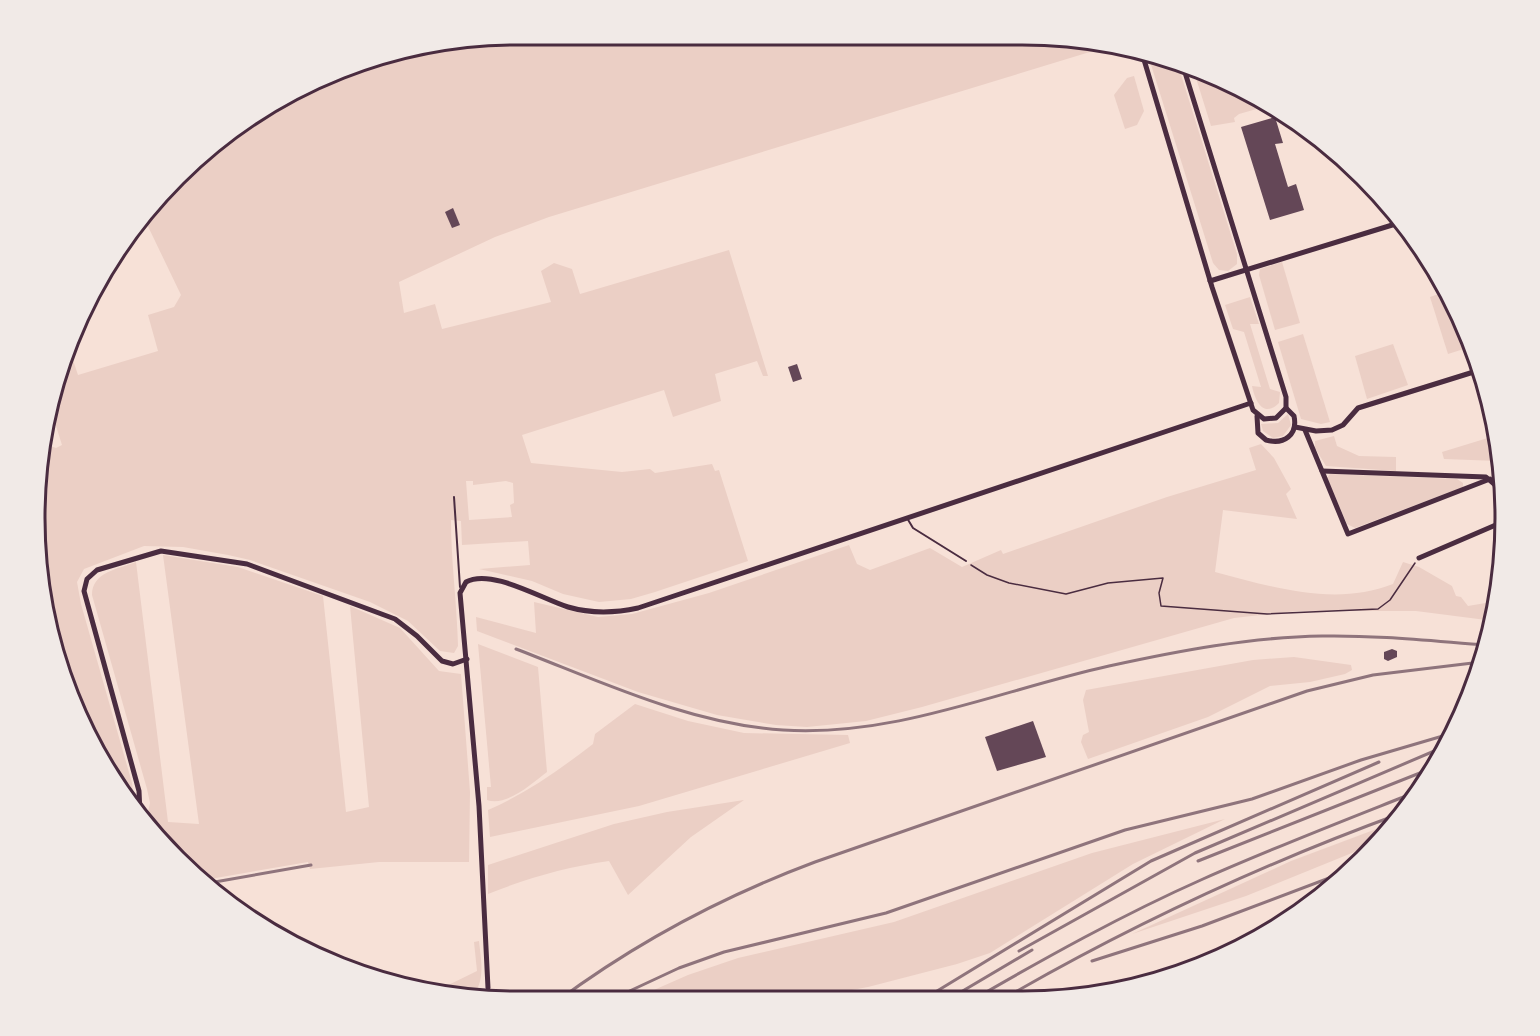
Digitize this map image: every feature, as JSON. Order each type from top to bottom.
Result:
[{"type":"street","points":[[1144,61],[1210,280],[1257,416],[1258,432],[1266,440],[1274,442],[1287,439],[1295,427],[1294,416],[1287,408],[1286,397],[1185,74]]},
{"type":"street","points":[[1210,280],[1393,225]]},
{"type":"street","points":[[1295,427],[1305,430],[1332,430],[1343,425],[1358,408],[1472,373]]},
{"type":"street","points":[[488,988],[467,659],[460,593],[466,582],[484,578],[569,607],[588,611],[621,611],[684,594],[1251,403]]},
{"type":"street","points":[[1257,416],[1264,419],[1276,418],[1287,408]]},
{"type":"street","points":[[1305,430],[1348,534],[1490,479]]},
{"type":"street","points":[[1322,471],[1490,479],[1494,483]]},
{"type":"street","points":[[1419,558],[1495,525]]},
{"type":"street","points":[[139,801],[139,791],[84,591],[87,579],[97,570],[160,551],[247,564],[395,619],[417,636],[442,661],[453,664],[467,659]]},
{"type":"lane","points":[[454,497],[460,593]]},
{"type":"lane","points":[[908,518],[913,528],[966,561]]},
{"type":"path","points":[[966,561],[987,575],[1009,583],[1066,594],[1108,583],[1163,578],[1159,593],[1161,606],[1267,614],[1378,609],[1390,600],[1419,558]]},
{"type":"shaded area","points":[[518,45],[1022,45],[1094,51],[549,217],[495,237],[399,282],[404,313],[435,304],[442,329],[551,302],[541,271],[554,263],[572,269],[580,294],[729,250],[768,376],[763,376],[757,361],[715,374],[721,401],[673,417],[664,390],[522,435],[531,463],[622,472],[650,469],[655,473],[712,464],[715,471],[719,470],[748,561],[631,599],[599,602],[563,594],[532,581],[479,569],[530,565],[528,541],[462,545],[461,521],[451,520],[458,646],[454,653],[440,651],[408,621],[370,602],[250,560],[183,547],[144,546],[84,569],[77,582],[81,604],[133,792],[108,754],[94,727],[70,670],[61,640],[49,580],[45,518],[46,487],[51,446],[56,448],[62,445],[54,425],[73,359],[78,375],[158,351],[148,315],[174,307],[181,295],[147,225],[162,206],[206,162],[281,108],[337,81],[396,61],[456,49]],"holes":[[[466,481],[473,481],[473,485],[506,481],[513,483],[514,503],[510,505],[512,517],[469,520]]]},
{"type":"shaded area","points":[[1150,63],[1180,72],[1237,254],[1237,264],[1228,271],[1219,270],[1213,263]]},
{"type":"shaded area","points":[[1134,76],[1144,111],[1137,125],[1125,129],[1114,95],[1127,78]]},
{"type":"shaded area","points":[[1196,78],[1259,108],[1239,114],[1234,118],[1235,122],[1211,126]]},
{"type":"shaded area","points":[[1282,262],[1300,323],[1275,330],[1259,275],[1260,269]]},
{"type":"shaded area","points":[[1438,294],[1464,349],[1448,354],[1430,297]]},
{"type":"shaded area","points":[[1250,297],[1259,324],[1250,324],[1270,389],[1280,392],[1279,403],[1268,409],[1261,406],[1255,397],[1252,386],[1261,387],[1244,332],[1233,329],[1225,305]]},
{"type":"shaded area","points":[[1303,334],[1330,422],[1321,424],[1301,419],[1278,342]]},
{"type":"shaded area","points":[[1393,344],[1408,385],[1367,399],[1355,356]]},
{"type":"shaded area","points":[[1288,414],[1291,425],[1283,436],[1273,438],[1263,431],[1261,424],[1278,423]]},
{"type":"shaded area","points":[[1334,436],[1337,446],[1359,456],[1396,457],[1396,471],[1326,466],[1315,448],[1315,441]]},
{"type":"shaded area","points":[[1488,438],[1491,461],[1444,459],[1442,452]]},
{"type":"shaded area","points":[[1261,444],[1274,458],[1291,489],[1286,494],[1297,519],[1223,510],[1215,572],[1304,592],[1349,594],[1371,591],[1393,584],[1403,562],[1419,567],[1452,586],[1456,596],[1461,597],[1468,606],[1487,603],[1484,620],[1416,611],[1297,611],[1234,618],[922,707],[866,721],[807,727],[776,725],[717,715],[638,692],[477,631],[476,617],[536,633],[534,602],[598,617],[632,614],[709,593],[849,545],[857,564],[870,570],[930,548],[962,567],[1001,550],[1003,554],[1167,497],[1256,470],[1249,448]]},
{"type":"shaded area","points":[[1330,474],[1457,479],[1463,483],[1463,487],[1355,528],[1347,524],[1327,478]]},
{"type":"shaded area","points":[[163,555],[238,567],[323,596],[346,812],[369,807],[350,606],[400,628],[439,671],[461,674],[470,792],[469,862],[379,862],[310,869],[308,862],[212,879],[162,830],[148,812],[150,803],[147,789],[92,595],[96,581],[107,572],[136,562],[168,822],[199,824]]},
{"type":"shaded area","points":[[478,644],[538,667],[547,772],[527,788],[503,800],[487,800],[487,787],[491,787]]},
{"type":"shaded area","points":[[1294,657],[1351,665],[1352,670],[1345,674],[1310,682],[1270,686],[1208,717],[1088,759],[1081,742],[1083,735],[1089,732],[1083,700],[1086,690],[1253,660]]},
{"type":"shaded area","points":[[635,704],[688,721],[744,733],[848,735],[850,743],[639,806],[490,837],[488,810],[529,789],[568,763],[593,744],[595,734]]},
{"type":"shaded area","points":[[744,800],[691,837],[628,895],[609,861],[547,874],[488,894],[488,865],[614,824],[667,812]]},
{"type":"shaded area","points":[[1225,819],[1133,864],[990,953],[957,964],[847,991],[652,991],[688,975],[738,958],[894,922],[1092,853]]},
{"type":"shaded area","points":[[1380,828],[1357,851],[1246,896],[1132,934],[1291,861]]},
{"type":"shaded area","points":[[479,941],[481,963],[481,977],[477,989],[447,986],[477,971],[474,942]]},
{"type":"building","points":[[1273,117],[1276,119],[1283,143],[1275,144],[1288,187],[1296,184],[1304,210],[1270,220],[1241,127]]},
{"type":"building","points":[[453,208],[460,225],[452,228],[445,212]]},
{"type":"building","points":[[797,364],[802,379],[793,382],[788,367]]},
{"type":"building","points":[[1392,649],[1397,651],[1397,657],[1388,661],[1384,659],[1384,652]]},
{"type":"building","points":[[1033,721],[1046,757],[997,771],[985,737]]},
{"type":"railway","points":[[516,649],[647,700],[714,719],[783,730],[825,730],[908,719],[1109,666],[1242,642],[1295,637],[1343,636],[1478,644]]},
{"type":"railway","points":[[572,991],[617,960],[681,923],[747,890],[815,862],[1307,691],[1373,675],[1472,663]]},
{"type":"railway","points":[[630,991],[679,968],[724,952],[886,913],[1125,830],[1252,799],[1361,760],[1441,736]]},
{"type":"railway","points":[[1019,951],[1195,853],[1433,751]]},
{"type":"railway","points":[[937,991],[1151,861],[1379,762]]},
{"type":"railway","points":[[1198,861],[1420,773]]},
{"type":"railway","points":[[988,991],[1143,907],[1257,856],[1403,797]]},
{"type":"railway","points":[[1017,991],[1196,898],[1387,819]]},
{"type":"railway","points":[[216,882],[311,865]]},
{"type":"railway","points":[[1092,961],[1202,926],[1329,878]]},
{"type":"railway","points":[[963,991],[1032,950]]}]
